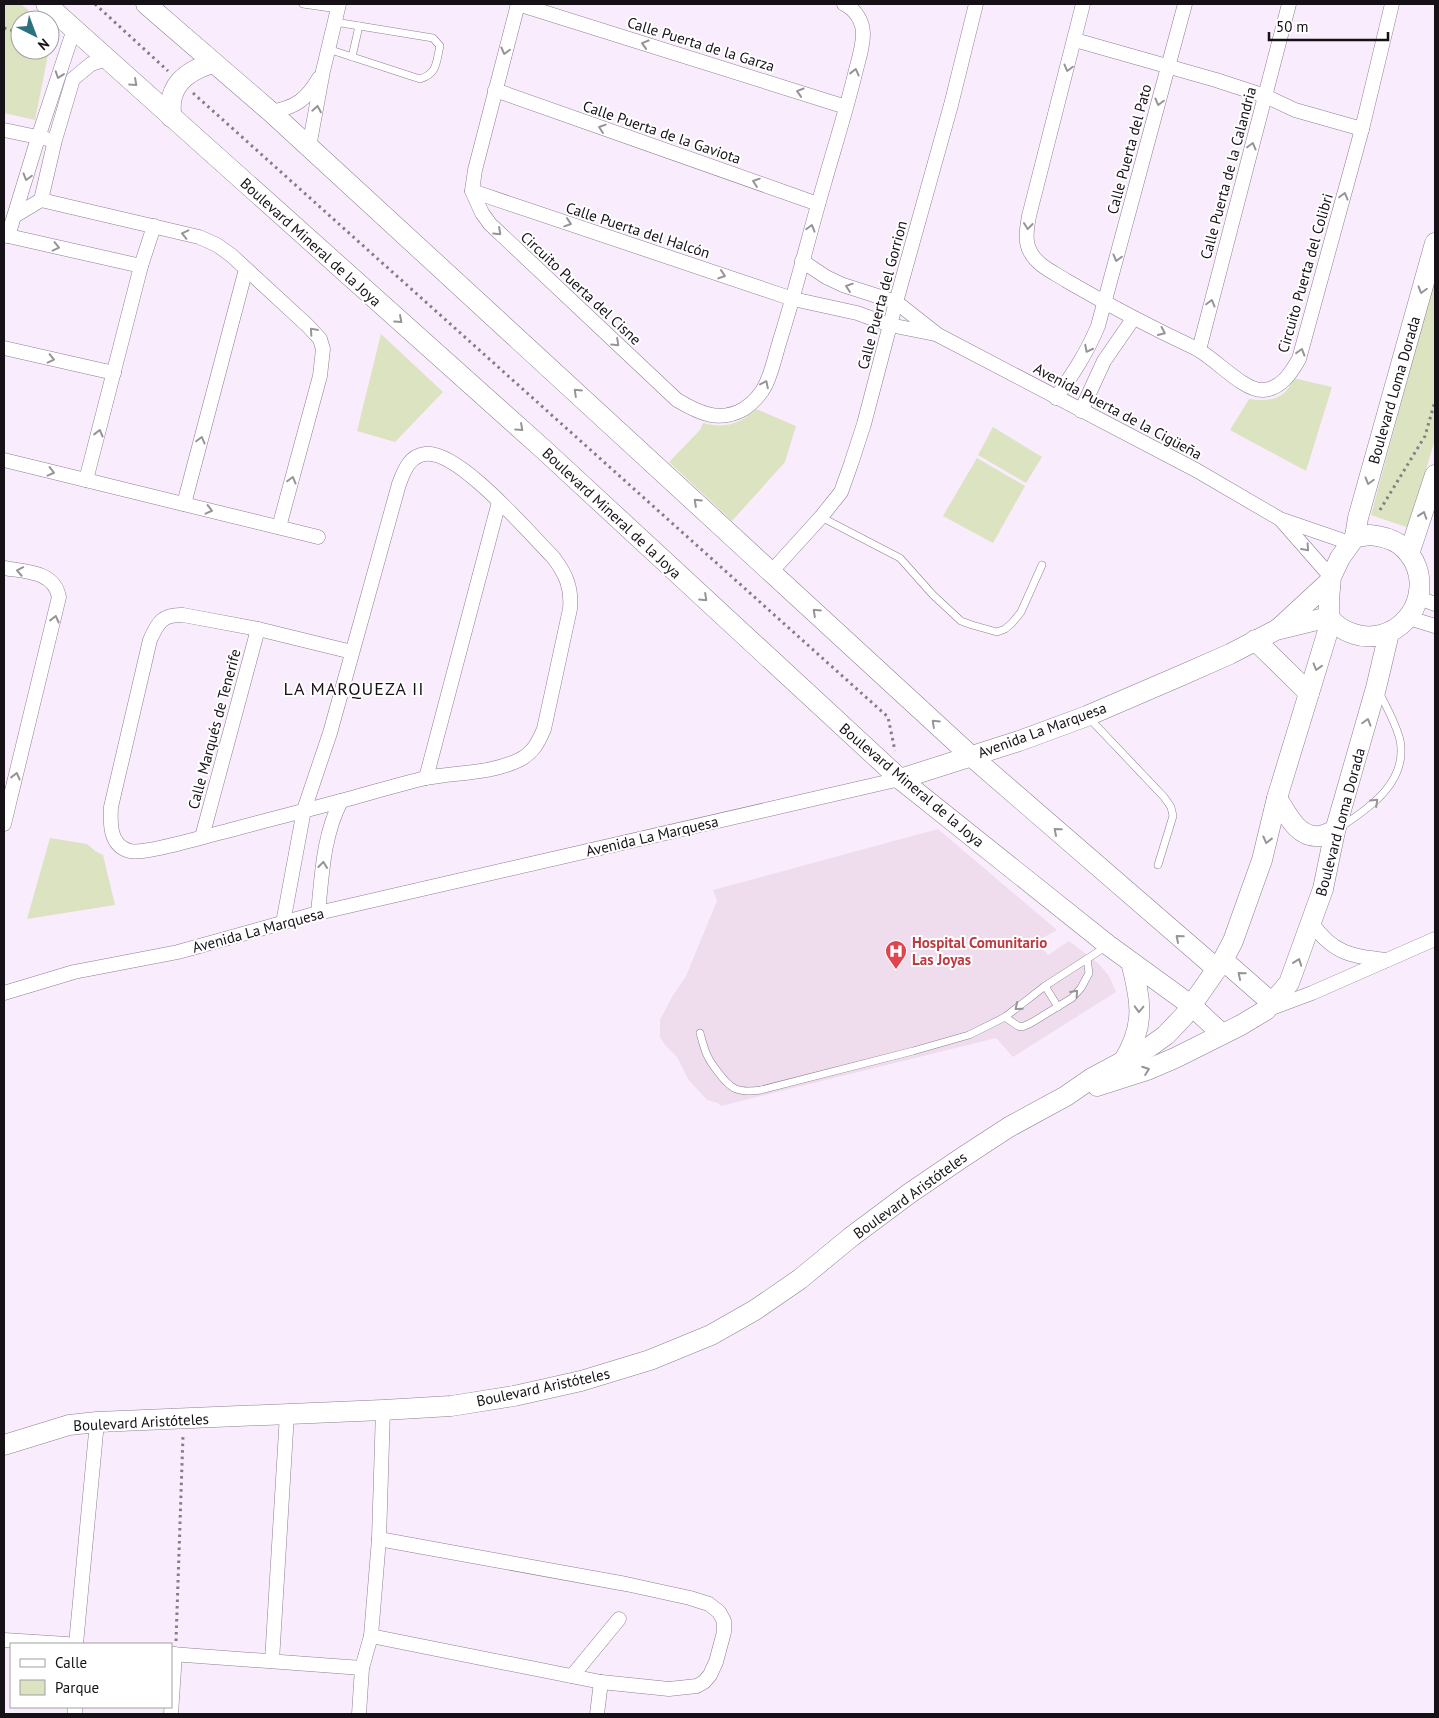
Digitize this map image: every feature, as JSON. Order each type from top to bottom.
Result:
[{"type":"street","name":"Boulevard Mineral de la Joya","points":[[46,4],[542,448],[900,779],[1108,945],[1192,1006]]},
{"type":"street","points":[[146,4],[271,112],[971,756],[1269,1006],[1312,993],[1435,940]]},
{"type":"street","points":[[472,191],[475,170],[518,4]]},
{"type":"street","name":"Calle Puerta de la Garza","points":[[518,4],[846,107]]},
{"type":"street","name":"Circuito Puerta del Cisne","points":[[472,191],[482,213],[490,224],[677,400],[697,412],[714,415],[730,415],[745,408],[766,385],[793,299],[861,49],[863,33],[861,22],[855,13],[844,4]]},
{"type":"street","name":"Calle Puerta del Gorrion","points":[[772,572],[841,492],[864,424],[951,105],[976,4]]},
{"type":"street","name":"Circuito Puerta del Colibri","points":[[1083,4],[1029,216],[1027,240],[1031,254],[1042,265],[1105,303],[1133,319],[1199,350],[1233,376],[1251,387],[1262,390],[1281,383],[1290,375],[1299,359],[1362,129],[1392,4]]},
{"type":"street","name":"Calle Puerta del Pato","points":[[1105,303],[1185,4]]},
{"type":"street","name":"Calle Puerta de la Calandria","points":[[1199,350],[1289,4]]},
{"type":"street","points":[[309,147],[323,71],[337,12]]},
{"type":"street","points":[[74,29],[38,138],[16,216],[6,235],[141,266]]},
{"type":"street","points":[[1075,40],[1216,80],[1265,96],[1295,110],[1362,129]]},
{"type":"street","points":[[16,216],[41,200],[55,140],[73,79],[91,64],[107,59]]},
{"type":"street","points":[[171,117],[171,99],[180,81],[190,72],[213,63]]},
{"type":"street","points":[[271,112],[287,108],[307,96],[323,71]]},
{"type":"street","name":"Calle Puerta de la Gaviota","points":[[495,90],[818,204]]},
{"type":"street","points":[[4,130],[55,140]]},
{"type":"street","name":"Calle Puerta del Halcón","points":[[472,191],[793,299]]},
{"type":"street","points":[[41,200],[199,237],[217,245],[231,255],[320,339],[323,350],[320,376],[279,527]]},
{"type":"street","points":[[86,480],[141,266],[154,226]]},
{"type":"street","name":"Boulevard Loma Dorada","points":[[1355,533],[1435,243]]},
{"type":"street","points":[[802,261],[826,277],[843,285],[896,302]]},
{"type":"street","points":[[184,504],[246,269]]},
{"type":"street","points":[[793,299],[857,313],[890,325]]},
{"type":"street","name":"Avenida Puerta de la Cigüeña","points":[[896,302],[938,335],[1196,470],[1280,519],[1331,579]]},
{"type":"street","points":[[1056,398],[1079,366],[1090,345],[1105,303]]},
{"type":"street","points":[[1081,411],[1104,361],[1133,319]]},
{"type":"street","name":"Avenida Puerta de la Cigüeña","points":[[890,325],[938,335]]},
{"type":"street","points":[[4,348],[114,374]]},
{"type":"street","points":[[283,923],[304,810],[330,733],[405,467],[416,457],[426,454],[438,455],[472,476],[553,557],[563,570],[569,583],[570,609],[544,729],[538,744],[530,753],[518,760],[498,767],[426,778],[341,801],[304,810],[202,837],[145,851],[132,852],[120,847],[113,838],[110,824],[111,807],[150,640],[156,626],[164,618],[172,614],[183,615],[258,629],[352,652]]},
{"type":"street","points":[[4,460],[318,537]]},
{"type":"street","points":[[1409,554],[1435,475]]},
{"type":"street","points":[[426,778],[499,502]]},
{"type":"street","name":"Avenida Puerta de la Cigüeña","points":[[1280,519],[1355,533]]},
{"type":"street","points":[[1222,1034],[1192,1006],[1220,965],[1233,941],[1262,860],[1277,798],[1330,619],[1331,579],[1340,558],[1355,533],[1385,537],[1398,544],[1409,554],[1417,568],[1427,601],[1415,609],[1400,627],[1389,633],[1374,637],[1358,636],[1344,630],[1330,619]]},
{"type":"street","points":[[4,568],[40,575],[49,579],[58,589],[60,598],[4,824]]},
{"type":"street","name":"Avenida La Marquesa","points":[[1276,630],[1331,579]]},
{"type":"street","points":[[1408,618],[1435,626]]},
{"type":"street","name":"Avenida La Marquesa","points":[[6,992],[74,972],[178,952],[318,913],[900,779],[1019,742],[1087,716],[1230,654],[1276,630],[1330,619]]},
{"type":"street","name":"Calle Marqués de Tenerife","points":[[202,837],[258,629]]},
{"type":"street","name":"Boulevard Loma Dorada","points":[[1222,1034],[1241,1025],[1269,1006],[1289,983],[1323,889],[1335,831],[1376,688],[1389,633]]},
{"type":"street","points":[[1255,640],[1309,693]]},
{"type":"street","points":[[1277,798],[1299,830],[1306,835],[1319,836],[1335,831]]},
{"type":"street","points":[[318,913],[325,848],[334,815],[341,801]]},
{"type":"street","points":[[1311,922],[1321,937],[1347,953],[1364,958],[1388,960]]},
{"type":"street","points":[[1123,1062],[1132,1046],[1140,1012],[1139,996],[1131,962]]},
{"type":"street","name":"Boulevard Aristóteles","points":[[4,1445],[68,1425],[97,1422],[451,1406],[514,1396],[581,1381],[650,1360],[711,1335],[755,1310],[800,1279],[858,1232],[960,1158],[1009,1127],[1066,1096],[1092,1078],[1148,1048],[1166,1035],[1192,1006]]},
{"type":"street","name":"Boulevard Aristóteles","points":[[1066,1096],[1147,1070],[1222,1034]]},
{"type":"street","points":[[359,1714],[362,1668],[371,1636],[379,1539],[383,1410]]},
{"type":"street","points":[[272,1661],[287,1414]]},
{"type":"street","points":[[76,1643],[97,1422]]},
{"type":"street","points":[[371,1636],[601,1682],[669,1689],[697,1686],[704,1682],[710,1675],[716,1662],[724,1632],[724,1621],[719,1612],[709,1604],[690,1598],[626,1584],[379,1539]]},
{"type":"street","points":[[572,1676],[619,1619]]},
{"type":"street","points":[[4,1640],[51,1643]]},
{"type":"street","points":[[172,1684],[173,1654],[362,1668]]},
{"type":"street","points":[[597,1714],[601,1682]]},
{"type":"lane","points":[[303,4],[315,5],[337,12],[359,26],[433,38],[440,46],[434,72],[420,79],[328,49]]},
{"type":"lane","points":[[352,57],[359,26]]},
{"type":"lane","points":[[821,517],[900,558],[933,595],[961,621],[997,632],[1005,629],[1021,612],[1042,565]]},
{"type":"lane","points":[[1335,831],[1366,810],[1385,792],[1395,776],[1400,759],[1400,740],[1376,688]]},
{"type":"lane","points":[[1087,716],[1164,797],[1171,807],[1173,816],[1158,865]]},
{"type":"lane","points":[[700,1033],[707,1057],[728,1086],[750,1092],[903,1054],[969,1035],[1005,1017],[1045,986],[1108,945]]},
{"type":"lane","points":[[1005,1017],[1022,1027],[1072,998],[1081,988],[1089,973],[1087,959]]},
{"type":"lane","points":[[1045,986],[1058,1007]]},
{"type":"path","points":[[95,4],[888,717],[895,752]]},
{"type":"path","points":[[1355,533],[1375,518],[1425,436],[1435,401]]},
{"type":"path","points":[[173,1654],[184,1418]]},
{"type":"shaded area","name":"Hospital Comunitario Las Joyas","points":[[938,829],[1057,930],[1037,941],[1048,955],[1069,941],[1099,964],[1109,976],[1116,992],[1013,1057],[996,1038],[721,1106],[718,1103],[707,1100],[688,1079],[677,1057],[660,1037],[660,1020],[686,976],[717,901],[713,890]]},
{"type":"green space","points":[[4,4],[21,4],[28,10],[10,10],[10,60],[47,60],[35,120],[4,113]]},
{"type":"green space","points":[[1435,277],[1435,439],[1409,528],[1371,515]]},
{"type":"green space","points":[[381,334],[443,392],[395,442],[357,431]]},
{"type":"green space","points":[[1293,378],[1332,387],[1306,471],[1230,430],[1249,399],[1263,400],[1276,398],[1286,391]]},
{"type":"green space","points":[[756,409],[796,426],[785,462],[732,521],[669,462],[700,430],[703,423],[710,425],[731,424],[738,422]]},
{"type":"green space","points":[[993,427],[1042,457],[1026,483],[978,455]]},
{"type":"green space","points":[[977,458],[1025,486],[993,543],[943,516]]},
{"type":"green space","points":[[50,838],[87,844],[103,855],[115,905],[27,919]]},
{"type":"place","name":"Hospital Comunitario Las Joyas","points":[[896,970]]},
{"type":"district","name":"LA MARQUEZA II","points":[[354,688]]}]
